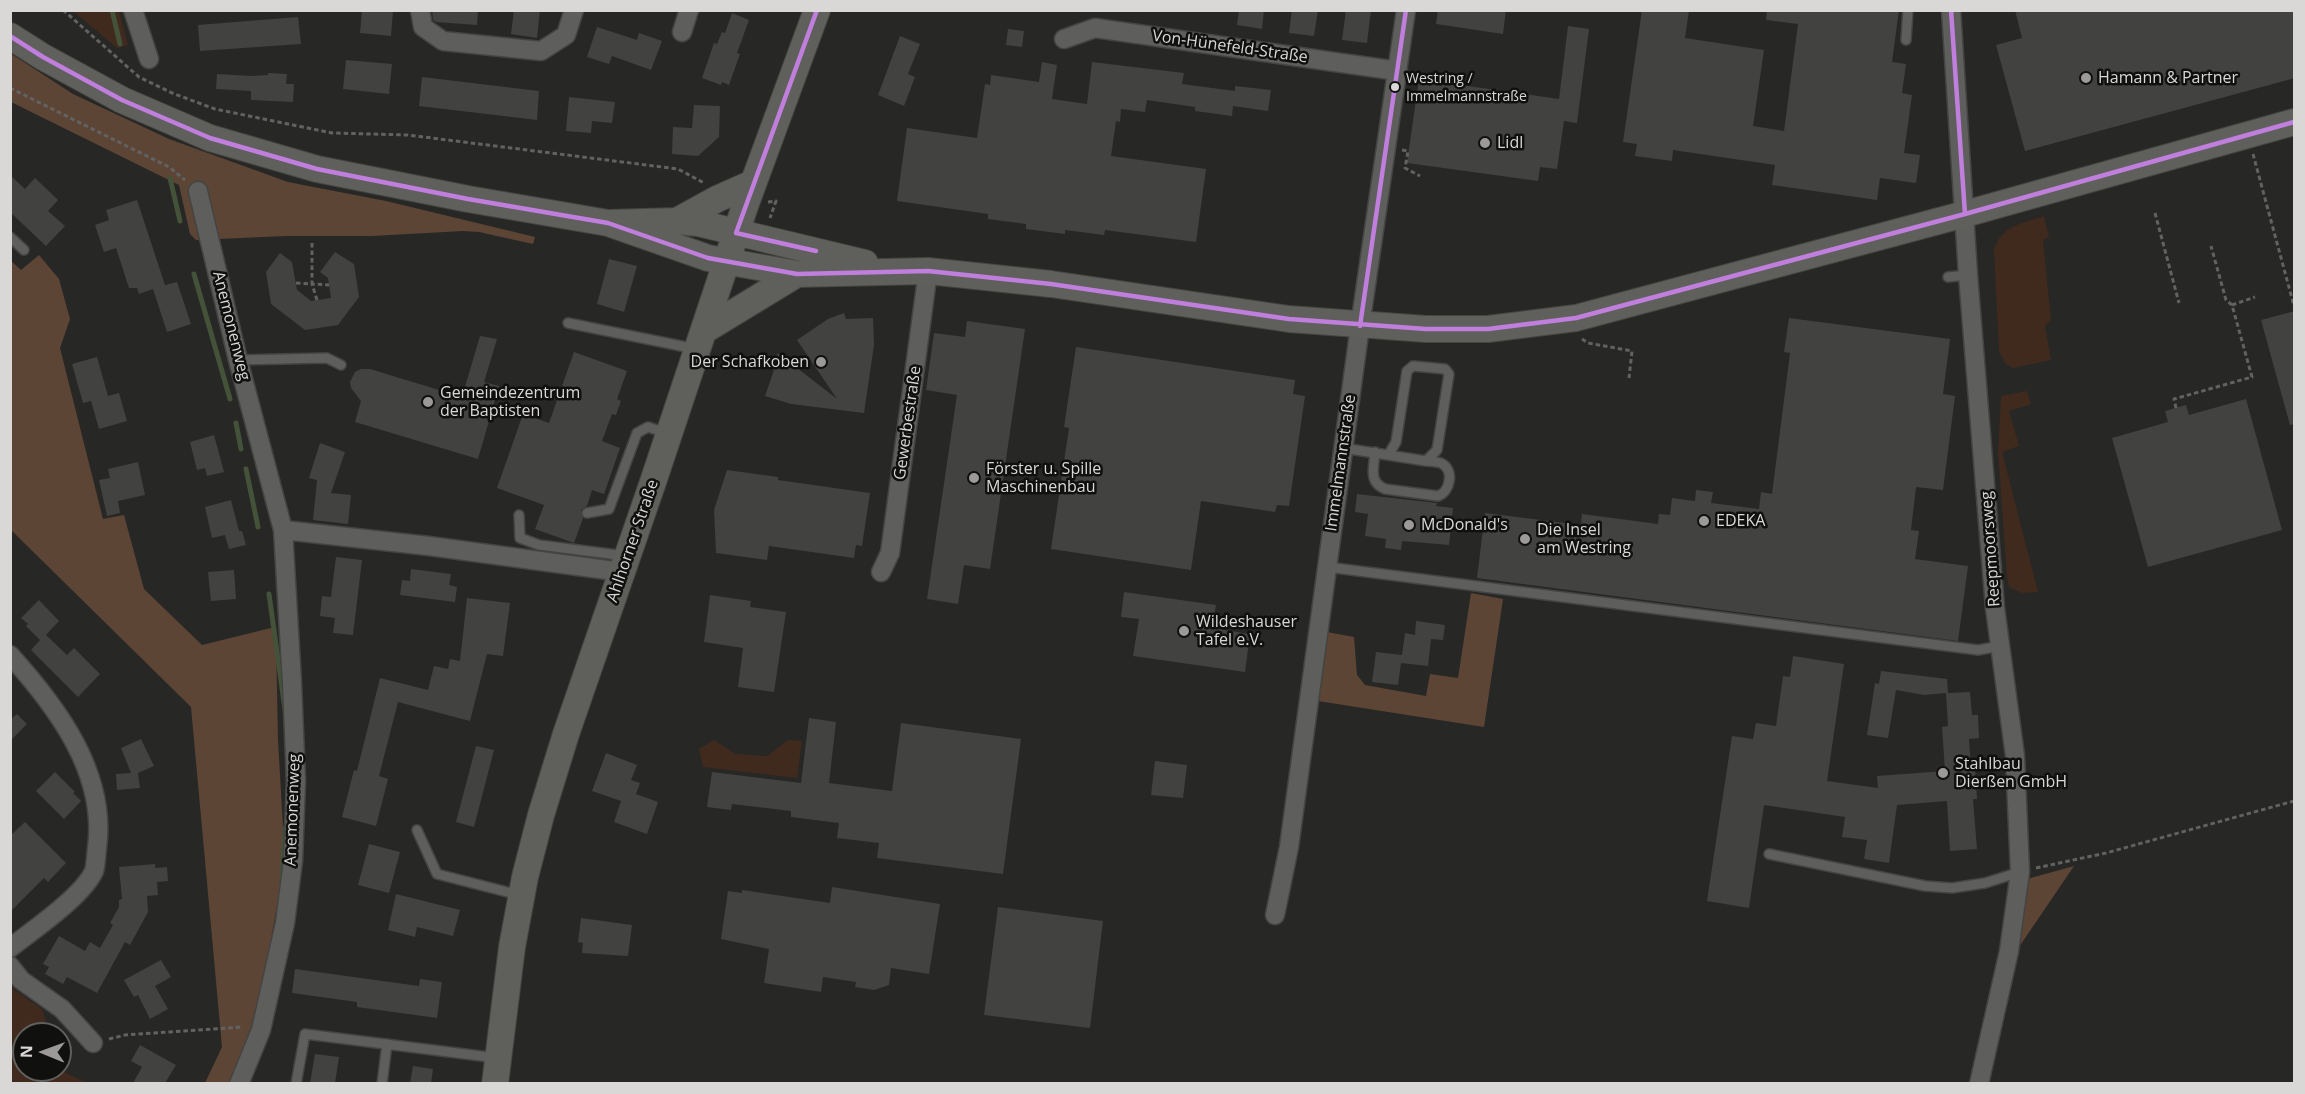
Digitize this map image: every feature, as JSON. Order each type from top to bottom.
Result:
[{"type":"main road","name":"Ahlhorner Straße","points":[[496,1071],[512,947],[541,815],[566,734],[749,195],[817,10]]},
{"type":"main road","points":[[10,36],[43,57],[122,100],[210,138],[316,169],[502,206],[608,223],[708,258],[797,274],[928,271],[1051,284],[1289,320],[1359,326],[1488,328],[1576,318],[1965,214],[2295,122]]},
{"type":"main road","points":[[677,221],[717,199],[749,195]]},
{"type":"main road","points":[[608,223],[677,221],[698,223],[900,270]]},
{"type":"main road","points":[[701,340],[797,274]]},
{"type":"street","points":[[133,10],[149,59]]},
{"type":"street","points":[[420,10],[423,27],[443,41],[541,51],[566,35],[574,10]]},
{"type":"street","points":[[682,32],[689,10]]},
{"type":"street","name":"Immelmannstraße","points":[[1275,915],[1289,847],[1359,326],[1406,10]]},
{"type":"street","name":"Reepmoorsweg","points":[[1951,10],[1968,275],[1995,608],[2015,756],[2020,872],[2008,951],[1979,1083]]},
{"type":"street","name":"Von-Hünefeld-Straße","points":[[1064,39],[1095,28],[1398,71]]},
{"type":"street","name":"Anemonenweg","points":[[198,191],[238,360],[283,530],[296,781],[293,861],[285,923],[263,1022],[239,1083]]},
{"type":"street","name":"Gewerbestraße","points":[[881,572],[890,553],[928,271]]},
{"type":"street","points":[[283,530],[625,564]]},
{"type":"street","points":[[10,948],[77,894],[94,871],[99,829],[96,797],[86,764],[46,696],[12,661]]},
{"type":"street","points":[[10,966],[21,980],[62,1009],[93,1043]]},
{"type":"lane","points":[[1906,40],[1908,10]]},
{"type":"lane","points":[[10,237],[24,250]]},
{"type":"lane","points":[[1948,277],[1968,275]]},
{"type":"lane","points":[[568,323],[701,340]]},
{"type":"lane","points":[[238,360],[327,358],[341,365]]},
{"type":"lane","points":[[1389,454],[1396,442],[1407,371],[1413,366],[1445,369],[1449,374],[1437,450],[1426,461]]},
{"type":"lane","points":[[587,513],[609,509],[637,433],[648,427],[668,434]]},
{"type":"lane","points":[[1343,448],[1375,452],[1389,454],[1441,463],[1446,467],[1449,476],[1448,488],[1444,494],[1438,496],[1385,489],[1377,485],[1373,479],[1375,452]]},
{"type":"lane","points":[[519,515],[520,538],[625,564]]},
{"type":"lane","points":[[1327,567],[1978,650],[2001,646]]},
{"type":"lane","points":[[417,830],[437,874],[522,896]]},
{"type":"lane","points":[[1769,854],[1926,886],[1952,888],[1985,883],[2020,872]]},
{"type":"lane","points":[[296,1083],[305,1034],[387,1044],[496,1071]]},
{"type":"lane","points":[[382,1083],[387,1044]]},
{"type":"path","points":[[63,10],[139,77],[215,110],[332,134],[408,135],[678,169],[702,181],[717,199]]},
{"type":"path","points":[[10,88],[169,166],[198,191]]},
{"type":"path","points":[[2249,135],[2295,306]]},
{"type":"path","points":[[1408,151],[1405,168],[1420,176]]},
{"type":"path","points":[[749,195],[776,201],[762,239]]},
{"type":"path","points":[[2155,213],[2179,303]]},
{"type":"path","points":[[312,243],[312,284],[317,300]]},
{"type":"path","points":[[2176,408],[2174,399],[2252,377],[2232,304],[2226,300],[2211,246]]},
{"type":"path","points":[[296,283],[329,285]]},
{"type":"path","points":[[2232,304],[2255,297]]},
{"type":"path","points":[[1576,318],[1581,338],[1588,344],[1632,351],[1629,378]]},
{"type":"path","points":[[2020,872],[2106,853],[2295,801]]},
{"type":"path","points":[[125,1035],[235,1026]]},
{"type":"shaded area","points":[[73,11],[119,11],[128,45],[117,48]]},
{"type":"shaded area","points":[[10,53],[73,94],[169,139],[288,182],[386,201],[535,237],[533,244],[479,232],[463,231],[372,236],[286,236],[196,240],[190,234],[179,185],[11,102]]},
{"type":"shaded area","points":[[2044,216],[2049,237],[2043,240],[2051,320],[2045,326],[2051,360],[2013,368],[2005,363],[1999,351],[1994,250],[1997,242],[2007,231]]},
{"type":"shaded area","points":[[39,255],[59,279],[70,319],[60,348],[103,519],[124,515],[144,589],[202,645],[271,628],[276,639],[278,740],[285,862],[253,1039],[233,1083],[205,1083],[222,1047],[191,707],[11,530],[10,260],[21,270]]},
{"type":"shaded area","points":[[2027,391],[2031,404],[2009,411],[2019,446],[2002,452],[2038,592],[2022,593],[2009,587],[2007,577],[1998,452],[2001,396]]},
{"type":"shaded area","points":[[1471,593],[1503,599],[1484,727],[1318,701],[1327,632],[1354,637],[1357,675],[1365,685],[1426,696],[1430,674],[1458,678]]},
{"type":"shaded area","points":[[714,740],[736,754],[767,756],[788,740],[802,741],[797,778],[703,767],[699,749]]},
{"type":"shaded area","points":[[2074,866],[2019,947],[2027,879]]},
{"type":"shaded area","points":[[10,987],[42,1009],[46,1022],[12,1022],[12,1082],[72,1082],[72,1076],[87,1083],[11,1083]]},
{"type":"building","points":[[362,10],[393,10],[391,36],[360,33]]},
{"type":"building","points":[[432,10],[478,10],[477,25],[436,22],[433,20]]},
{"type":"building","points":[[514,10],[540,10],[537,38],[511,34]]},
{"type":"building","points":[[1239,10],[1264,10],[1262,29],[1237,25]]},
{"type":"building","points":[[1292,10],[1318,10],[1314,36],[1289,33]]},
{"type":"building","points":[[1346,10],[1371,10],[1367,43],[1342,40]]},
{"type":"building","points":[[1438,10],[1506,10],[1503,34],[1436,24]]},
{"type":"building","points":[[1642,10],[1689,10],[1685,38],[1764,50],[1753,126],[1784,131],[1798,24],[1766,20],[1767,10],[1899,10],[1892,62],[1906,64],[1902,93],[1912,95],[1904,153],[1920,155],[1916,183],[1880,178],[1877,200],[1772,185],[1775,165],[1673,150],[1672,161],[1635,156],[1637,144],[1623,142]]},
{"type":"building","name":"Hamann & Partner","points":[[2015,10],[2295,10],[2295,78],[2025,151],[1996,45],[2022,38]]},
{"type":"building","points":[[732,13],[749,20],[729,85],[722,82],[721,85],[702,78],[714,43],[717,44],[722,32],[725,33]]},
{"type":"building","points":[[298,17],[301,44],[200,51],[198,25]]},
{"type":"building","name":"Lidl","points":[[1568,26],[1589,29],[1577,123],[1564,121],[1557,169],[1540,167],[1538,181],[1407,163],[1419,79],[1559,99]]},
{"type":"building","points":[[597,27],[637,40],[639,33],[662,41],[651,70],[612,56],[609,64],[587,57]]},
{"type":"building","points":[[1008,29],[1024,31],[1022,47],[1006,45]]},
{"type":"building","points":[[900,36],[920,44],[908,74],[915,77],[904,106],[878,95]]},
{"type":"building","points":[[346,60],[392,64],[389,94],[343,89]]},
{"type":"building","points":[[1042,62],[1057,65],[1052,99],[1087,104],[1092,62],[1184,73],[1182,84],[1235,91],[1235,86],[1271,90],[1268,111],[1233,106],[1232,116],[1195,111],[1195,107],[1147,100],[1145,112],[1121,109],[1120,122],[1116,121],[1111,156],[1206,169],[1196,242],[1105,230],[1104,235],[1065,230],[1065,234],[1026,229],[1026,224],[988,219],[988,214],[897,201],[907,128],[977,138],[985,84],[990,85],[991,75],[1039,82]]},
{"type":"building","points":[[268,73],[287,74],[286,84],[294,84],[293,102],[251,100],[251,91],[216,89],[217,74],[252,76],[268,75]]},
{"type":"building","points":[[422,77],[539,91],[537,120],[419,106]]},
{"type":"building","points":[[569,97],[615,102],[612,123],[592,121],[591,133],[566,131]]},
{"type":"building","points":[[694,105],[720,106],[719,137],[698,156],[672,154],[673,127],[692,128]]},
{"type":"building","points":[[10,175],[25,189],[35,178],[58,200],[48,211],[65,226],[46,246],[10,212]]},
{"type":"building","points":[[137,200],[165,285],[177,282],[191,324],[167,332],[153,289],[139,294],[137,288],[129,288],[116,248],[104,252],[95,225],[109,220],[106,210]]},
{"type":"building","points":[[335,252],[354,264],[359,297],[338,325],[305,330],[271,304],[266,272],[280,253],[292,262],[297,290],[311,301],[331,298],[328,278],[320,272]]},
{"type":"building","points":[[609,259],[637,266],[624,312],[597,304]]},
{"type":"building","points":[[2295,311],[2295,424],[2290,425],[2261,320]]},
{"type":"building","name":"Der Schafkoben","points":[[844,313],[846,319],[873,318],[874,345],[864,413],[791,404],[765,396],[774,370],[769,366],[778,353],[837,399],[797,340],[828,319]]},
{"type":"building","points":[[1789,318],[1950,339],[1943,394],[1955,396],[1943,490],[1916,487],[1911,530],[1919,531],[1915,559],[1968,566],[1958,641],[1477,578],[1485,513],[1581,525],[1582,514],[1658,524],[1659,514],[1670,515],[1672,498],[1695,501],[1696,490],[1713,492],[1711,503],[1759,509],[1761,492],[1772,494],[1790,353],[1784,352]]},
{"type":"building","name":"Förster u. Spille Maschinenbau","points":[[967,321],[1025,329],[990,569],[964,565],[958,604],[927,599],[957,395],[926,390],[934,333],[965,337]]},
{"type":"building","name":"Gemeindezentrum der Baptisten","points":[[480,336],[497,339],[484,382],[499,386],[478,459],[355,422],[361,401],[351,388],[350,382],[355,372],[370,369],[462,397]]},
{"type":"building","points":[[1076,347],[1295,380],[1293,394],[1305,396],[1289,506],[1277,505],[1275,512],[1201,501],[1191,570],[1051,549],[1069,428],[1064,427]]},
{"type":"building","points":[[574,352],[627,371],[617,399],[621,401],[616,415],[612,414],[602,441],[620,448],[604,494],[592,490],[587,506],[581,510],[583,518],[574,543],[535,529],[544,505],[497,488],[523,414],[549,423]]},
{"type":"building","points":[[97,357],[108,396],[119,393],[127,421],[99,429],[91,401],[83,403],[72,364]]},
{"type":"building","points":[[2246,399],[2282,530],[2148,567],[2112,438],[2168,422],[2165,411],[2186,405],[2189,415]]},
{"type":"building","points":[[214,435],[224,472],[207,476],[205,468],[197,470],[190,442]]},
{"type":"building","points":[[320,443],[345,452],[331,493],[351,495],[348,524],[313,520],[317,480],[309,478]]},
{"type":"building","points":[[138,462],[145,495],[118,501],[120,513],[107,516],[99,480],[110,478],[108,469]]},
{"type":"building","points":[[727,470],[870,493],[862,546],[856,545],[854,558],[769,546],[767,560],[716,553],[714,510]]},
{"type":"building","name":"McDonald's","points":[[1357,494],[1437,503],[1436,506],[1453,508],[1449,545],[1402,541],[1401,550],[1385,548],[1386,539],[1365,536],[1368,514],[1355,512]]},
{"type":"building","points":[[231,500],[239,531],[242,531],[246,545],[229,549],[225,535],[212,538],[205,507]]},
{"type":"building","points":[[336,557],[362,560],[353,635],[333,633],[335,618],[320,616],[322,596],[331,597]]},
{"type":"building","points":[[411,569],[451,574],[449,585],[457,587],[455,602],[400,595],[402,580],[410,581]]},
{"type":"building","points":[[234,570],[236,599],[211,601],[208,572]]},
{"type":"building","name":"Wildeshauser Tafel e.V.","points":[[1124,592],[1216,605],[1212,628],[1250,634],[1245,672],[1133,656],[1139,619],[1121,617]]},
{"type":"building","points":[[710,595],[751,601],[750,607],[786,612],[774,692],[738,687],[743,648],[704,642]]},
{"type":"building","points":[[467,598],[510,603],[503,656],[487,654],[470,721],[398,702],[379,776],[388,779],[376,826],[342,817],[354,770],[357,771],[380,678],[428,690],[434,666],[448,669],[450,659],[460,661]]},
{"type":"building","points":[[39,600],[59,621],[46,635],[67,655],[74,648],[100,674],[78,697],[31,650],[40,640],[21,618]]},
{"type":"building","points":[[1416,621],[1445,625],[1443,640],[1431,639],[1428,666],[1401,663],[1398,685],[1372,682],[1376,652],[1402,655],[1405,633],[1415,635]]},
{"type":"building","points":[[1793,656],[1844,664],[1827,781],[1878,788],[1877,776],[1945,771],[1942,727],[1948,726],[1946,693],[1924,695],[1896,690],[1888,738],[1867,735],[1875,683],[1879,684],[1881,671],[1947,679],[1948,693],[1970,692],[1972,715],[1978,715],[1979,738],[1969,739],[1971,769],[1975,768],[1977,799],[1973,799],[1977,849],[1950,851],[1947,801],[1897,805],[1889,863],[1864,859],[1867,840],[1842,837],[1845,817],[1764,805],[1749,908],[1707,901],[1732,736],[1753,739],[1756,723],[1776,726],[1783,676],[1790,677]]},
{"type":"building","points":[[17,714],[27,724],[10,741],[10,720]]},
{"type":"building","points":[[809,718],[836,722],[829,783],[892,791],[901,723],[1021,739],[1003,874],[877,858],[879,843],[837,838],[839,823],[791,817],[791,811],[732,804],[731,810],[707,807],[712,772],[801,783]]},
{"type":"building","points":[[141,739],[154,766],[138,773],[140,788],[117,790],[116,774],[131,773],[121,748]]},
{"type":"building","points":[[476,746],[494,750],[474,827],[456,822]]},
{"type":"building","points":[[606,753],[637,765],[631,780],[640,783],[636,794],[658,802],[647,834],[614,822],[621,801],[592,791]]},
{"type":"building","points":[[1155,761],[1187,765],[1183,798],[1151,795]]},
{"type":"building","points":[[55,772],[81,801],[64,819],[36,791]]},
{"type":"building","points":[[25,822],[66,863],[48,882],[44,878],[10,912],[10,836]]},
{"type":"building","points":[[369,844],[400,852],[389,893],[358,885]]},
{"type":"building","points":[[155,864],[155,868],[167,867],[168,881],[157,882],[158,895],[147,896],[148,912],[130,945],[125,942],[97,993],[67,977],[63,984],[45,974],[49,967],[43,964],[59,936],[85,951],[90,942],[100,948],[113,925],[110,923],[119,907],[119,900],[122,899],[119,867]]},
{"type":"building","points":[[832,887],[940,904],[929,974],[891,968],[889,985],[874,990],[855,987],[856,982],[823,977],[821,992],[764,983],[769,949],[721,939],[728,891],[742,893],[742,890],[830,903]]},
{"type":"building","points":[[396,894],[460,910],[453,936],[417,927],[415,937],[388,930]]},
{"type":"building","points":[[998,907],[1103,921],[1090,1028],[984,1015]]},
{"type":"building","points":[[581,918],[632,925],[628,956],[582,953],[583,943],[578,942]]},
{"type":"building","points":[[161,960],[171,977],[155,986],[168,1009],[150,1019],[138,995],[134,997],[124,980]]},
{"type":"building","points":[[295,969],[419,986],[420,979],[442,982],[437,1018],[357,1007],[357,1002],[292,993]]},
{"type":"building","points":[[140,1045],[176,1065],[165,1083],[133,1083],[142,1067],[131,1061]]},
{"type":"building","points":[[315,1054],[339,1057],[335,1083],[310,1083]]},
{"type":"building","points":[[413,1066],[433,1069],[431,1083],[410,1083]]},
{"type":"waterway","points":[[112,10],[120,44]]},
{"type":"waterway","points":[[170,178],[180,221]]},
{"type":"waterway","points":[[194,274],[230,399]]},
{"type":"waterway","points":[[236,423],[241,449]]},
{"type":"waterway","points":[[246,469],[258,527]]},
{"type":"waterway","points":[[269,594],[285,710]]},
{"type":"waterway","points":[[282,878],[285,828]]},
{"type":"transit line","points":[[816,251],[736,233],[817,10]]},
{"type":"transit line","points":[[1360,326],[1406,10]]},
{"type":"transit line","points":[[1951,10],[1965,214]]},
{"type":"transit line","points":[[10,36],[43,57],[122,100],[210,138],[317,169],[468,199],[608,223],[708,258],[797,274],[928,271],[1051,284],[1289,319],[1426,329],[1488,329],[1576,318],[1965,214],[2294,122]]},
{"type":"place","name":"Hamann & Partner","points":[[2086,78]]},
{"type":"place","name":"Westring / Immelmannstraße","points":[[1395,87]]},
{"type":"place","name":"Lidl","points":[[1485,143]]},
{"type":"place","name":"Der Schafkoben","points":[[821,362]]},
{"type":"place","name":"Gemeindezentrum der Baptisten","points":[[428,402]]},
{"type":"place","name":"Förster u. Spille Maschinenbau","points":[[974,478]]},
{"type":"place","name":"EDEKA","points":[[1704,521]]},
{"type":"place","name":"McDonald's","points":[[1409,525]]},
{"type":"place","name":"Die Insel am Westring","points":[[1525,539]]},
{"type":"place","name":"Wildeshauser Tafel e.V.","points":[[1184,631]]},
{"type":"place","name":"Stahlbau Dierßen GmbH","points":[[1943,773]]}]
